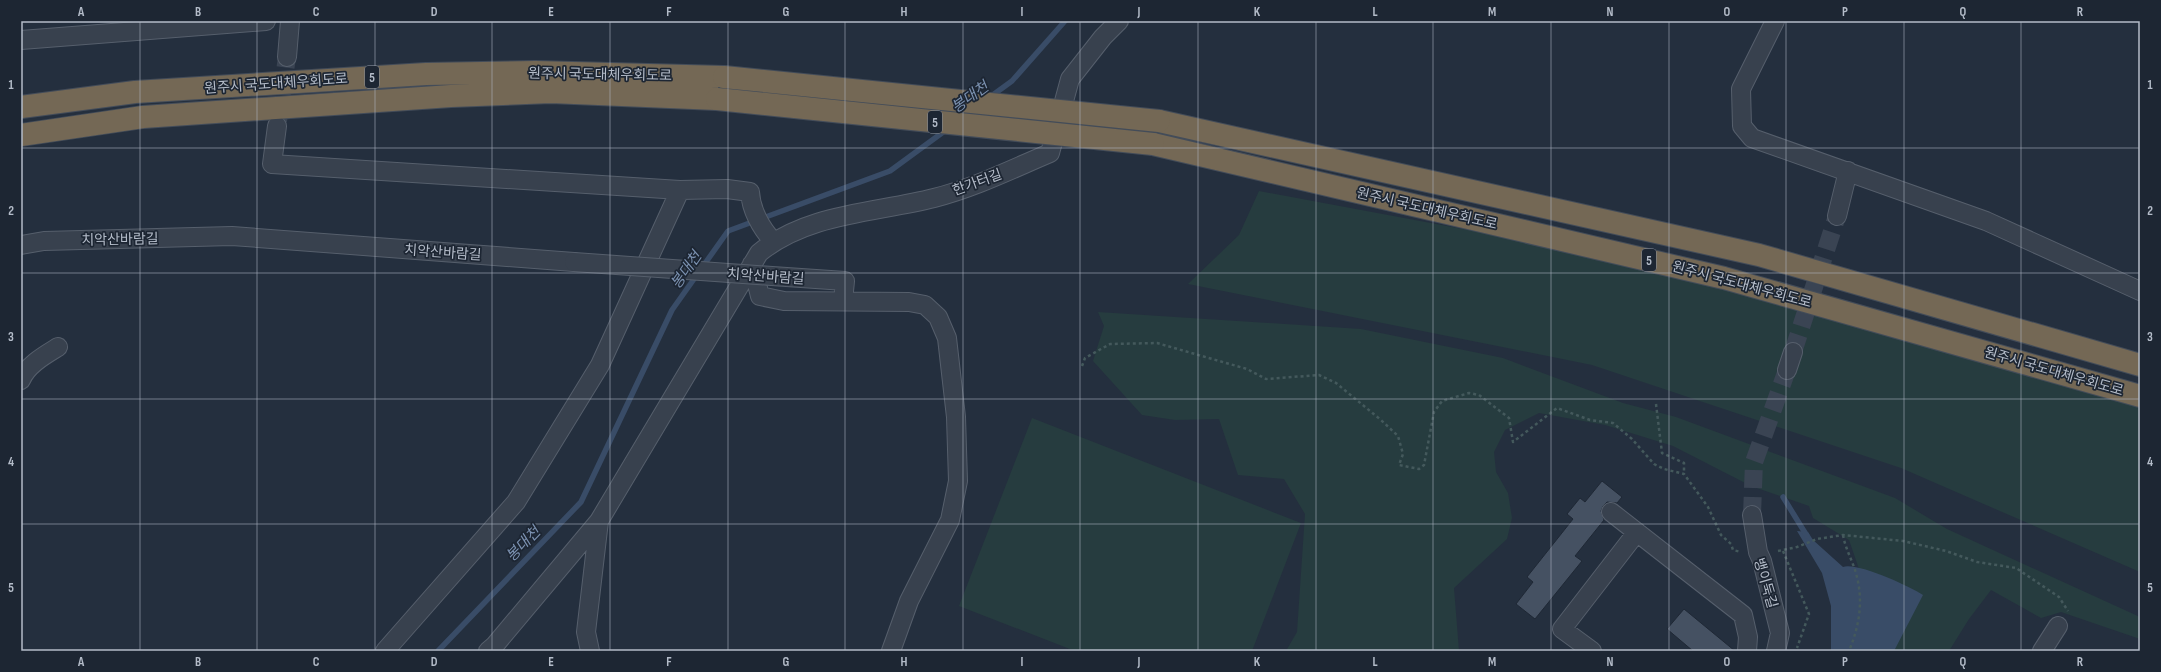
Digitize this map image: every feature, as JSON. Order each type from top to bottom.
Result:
[{"type":"highway","name":"원주시 국도대체우회도로","points":[[21,107],[135,92],[426,74],[535,72],[724,77],[1158,121],[1759,255],[2140,364]]},
{"type":"highway","name":"원주시 국도대체우회도로","points":[[21,135],[143,117],[451,96],[551,92],[717,99],[1153,144],[1724,278],[2140,396]]},
{"type":"street","points":[[21,40],[266,21]]},
{"type":"street","points":[[287,57],[290,21]]},
{"type":"street","name":"한가터길","points":[[599,521],[769,236],[819,221],[935,198],[1000,174],[1050,152],[1070,79],[1103,37],[1119,21]]},
{"type":"street","points":[[1775,21],[1741,89],[1742,126],[1752,138],[1986,221],[2140,291]]},
{"type":"street","points":[[277,126],[272,164],[680,190],[727,189],[750,192],[750,202],[769,236]]},
{"type":"street","points":[[1837,216],[1848,171]]},
{"type":"street","points":[[385,651],[516,502],[600,365],[680,190]]},
{"type":"street","name":"치악산바람길","points":[[21,245],[44,241],[232,236],[845,281],[843,301]]},
{"type":"street","points":[[755,258],[760,296],[784,301],[909,302],[925,305],[938,317],[947,338],[956,418],[958,481],[950,520],[909,601],[891,651]]},
{"type":"street","points":[[21,380],[23,374],[40,359],[58,347]]},
{"type":"street","points":[[1787,370],[1793,352]]},
{"type":"street","points":[[1611,512],[1743,615],[1748,637],[1747,651]]},
{"type":"street","name":"뱅이둑길","points":[[1752,515],[1758,552],[1762,561],[1780,633],[1776,651]]},
{"type":"street","points":[[488,651],[495,645],[599,521]]},
{"type":"street","points":[[590,651],[586,632],[599,521]]},
{"type":"street","points":[[1592,651],[1562,629],[1637,532]]},
{"type":"street","points":[[2042,651],[2064,620]]},
{"type":"path","points":[[1082,366],[1085,358],[1110,344],[1157,343],[1248,369],[1266,378],[1319,375],[1336,383],[1398,436],[1403,454],[1399,465],[1418,469],[1424,465],[1434,412],[1442,401],[1469,393],[1478,395],[1509,418],[1514,442],[1557,408],[1590,420],[1613,423],[1632,439],[1654,464],[1664,469],[1684,474]]},
{"type":"path","points":[[1656,404],[1662,453],[1684,463],[1684,474],[1708,507],[1721,535],[1731,544],[1733,550],[1743,553]]},
{"type":"path","points":[[1844,535],[1844,543],[1856,571],[1861,602],[1858,627],[1849,651]]},
{"type":"path","points":[[1797,547],[1817,539],[1844,535],[1903,541],[1946,551],[1977,562],[2016,568],[2059,597],[2064,620]]},
{"type":"path","points":[[1783,551],[1809,614],[1796,651]]},
{"type":"green space","points":[[1259,191],[1559,247],[1815,312],[2140,406],[2140,572],[1901,468],[1592,365],[1188,284],[1239,235]]},
{"type":"green space","points":[[1098,312],[1361,329],[1503,358],[1623,403],[1676,417],[1895,498],[1947,529],[2140,617],[2140,639],[2061,612],[2041,618],[1991,590],[1969,619],[1949,651],[1857,651],[1865,571],[1859,569],[1849,540],[1813,518],[1809,506],[1751,486],[1673,446],[1605,425],[1539,413],[1505,430],[1494,452],[1496,472],[1508,493],[1512,518],[1507,539],[1454,588],[1459,651],[1286,651],[1297,632],[1305,514],[1284,479],[1238,475],[1219,419],[1175,420],[1142,415],[1093,361],[1104,326]]},
{"type":"green space","points":[[1032,418],[1301,523],[1252,651],[1075,651],[959,606]]},
{"type":"water","points":[[1797,531],[1808,532],[1813,540],[1843,567],[1850,566],[1871,571],[1907,586],[1923,595],[1894,651],[1831,651],[1831,606],[1822,573]]},
{"type":"building","points":[[1602,481],[1622,497],[1617,503],[1607,502],[1603,506],[1601,511],[1604,520],[1575,556],[1582,561],[1535,619],[1516,604],[1533,582],[1527,577],[1573,519],[1567,514],[1580,498],[1585,502]]},
{"type":"building","points":[[1684,609],[1735,651],[1693,651],[1667,629]]},
{"type":"waterway","name":"봉대천","points":[[990,97],[1012,81],[1065,21]]},
{"type":"waterway","name":"봉대천","points":[[438,651],[581,502],[672,310],[728,231],[890,171],[946,130]]},
{"type":"waterway","points":[[1783,497],[1807,536]]},
{"type":"tunnel","points":[[278,121],[287,57]]},
{"type":"tunnel","points":[[1793,352],[1837,216]]},
{"type":"tunnel","points":[[1752,515],[1754,462],[1787,370]]}]
